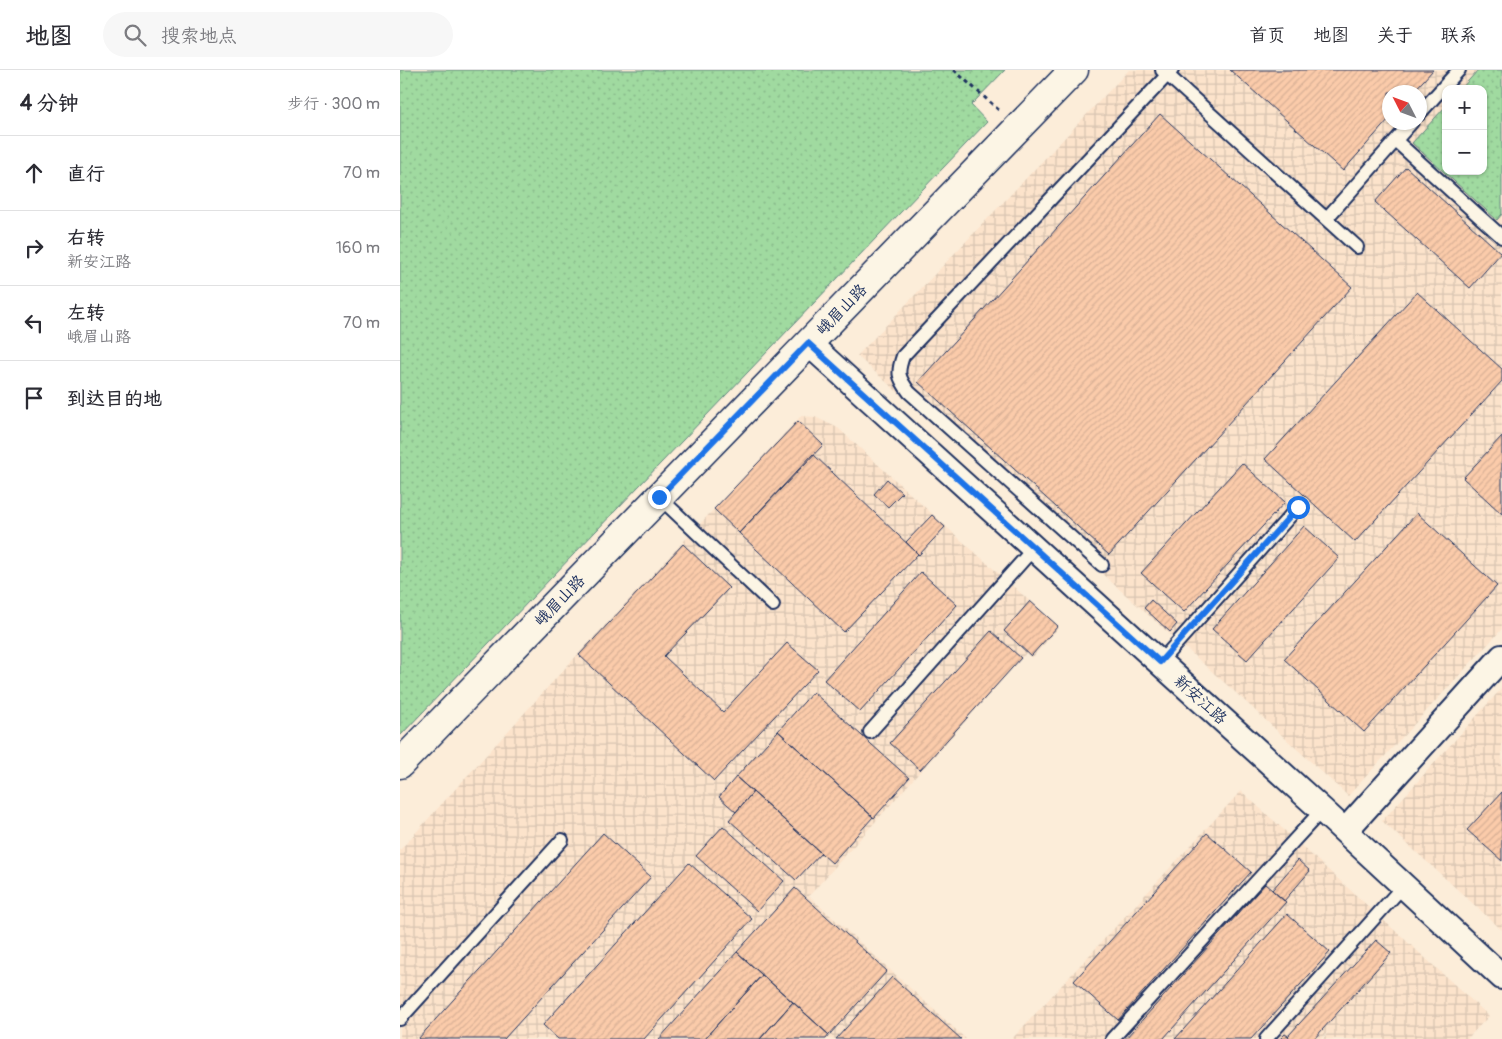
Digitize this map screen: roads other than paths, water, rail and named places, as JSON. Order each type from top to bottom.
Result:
[{"type":"street","name":"峨眉山路","points":[[400,764],[1074,70]]},
{"type":"street","name":"新安江路","points":[[808,343],[1346,831],[1502,977]]},
{"type":"street","points":[[1346,831],[1502,657]]},
{"type":"lane","points":[[1427,106],[1459,70]]},
{"type":"lane","points":[[1102,565],[909,392],[901,381],[898,369],[903,356],[1167,72],[1357,248]]},
{"type":"lane","points":[[1326,219],[1405,130]]},
{"type":"lane","points":[[1396,141],[1500,230]]},
{"type":"lane","points":[[659,497],[773,605]]},
{"type":"lane","points":[[1160,662],[1298,507]]},
{"type":"lane","points":[[870,732],[1034,548]]},
{"type":"lane","points":[[1112,1039],[1322,810]]},
{"type":"lane","points":[[400,1019],[562,840]]},
{"type":"lane","points":[[1266,1039],[1404,885]]}]
